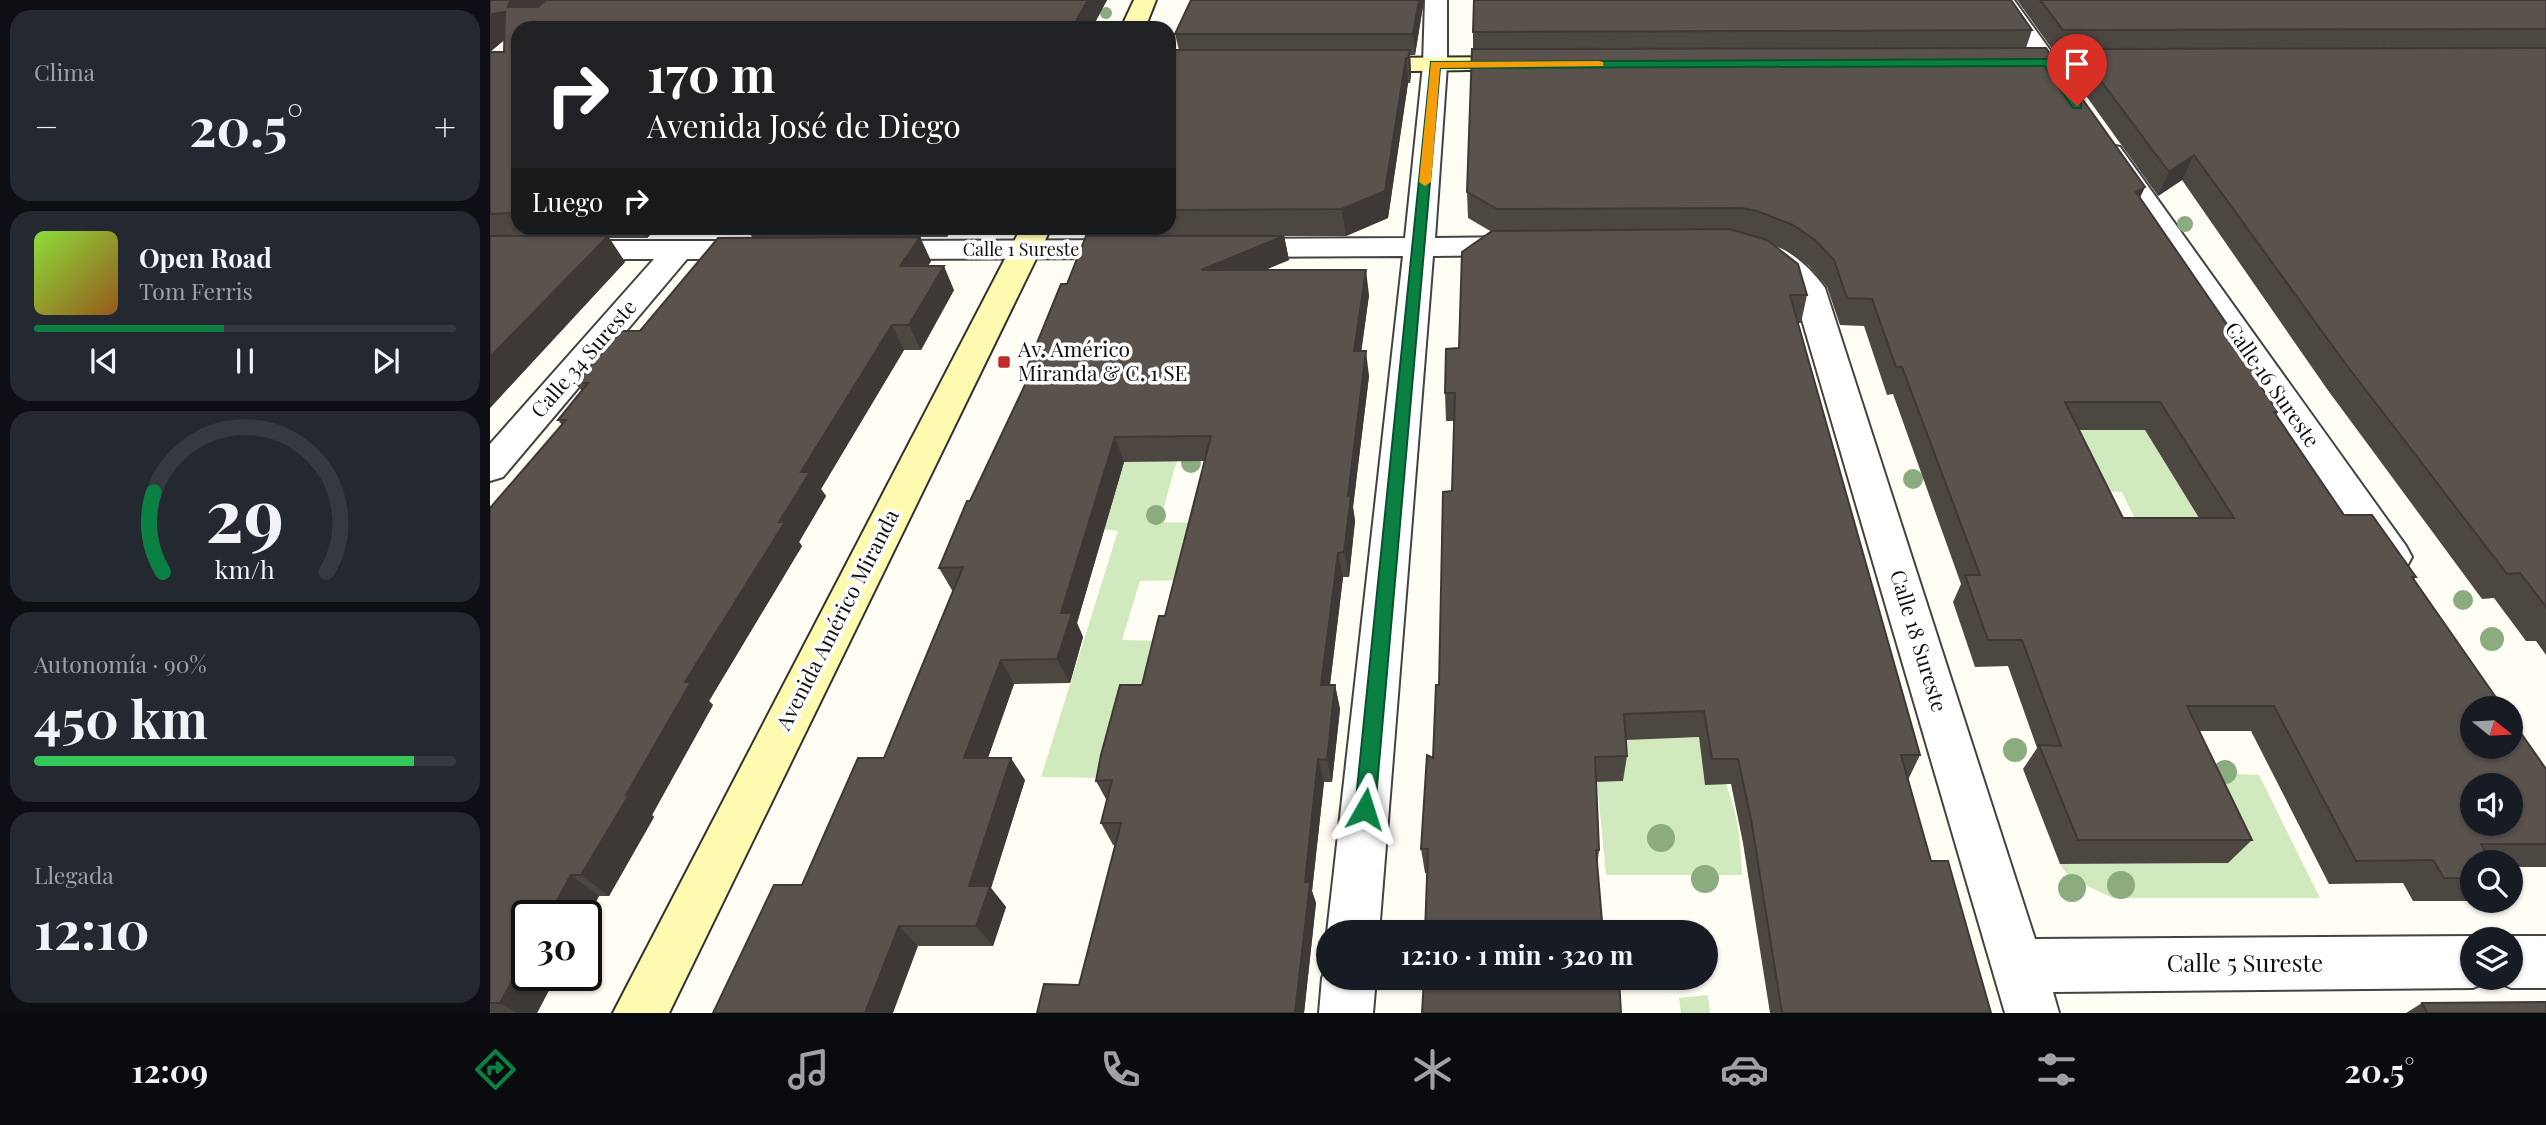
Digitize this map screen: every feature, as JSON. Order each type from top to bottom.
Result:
[{"type":"street","points":[[1136,21],[1146,0]]},
{"type":"street","points":[[1354,920],[1419,247],[1435,65],[1436,0]]},
{"type":"street","name":"Calle 16 Sureste","points":[[2003,0],[2413,588]]},
{"type":"street","points":[[1977,63],[2142,62]]},
{"type":"street","points":[[1329,65],[1546,64]]},
{"type":"street","name":"Calle 1 Sureste","points":[[844,250],[1030,239],[1160,249]]},
{"type":"street","name":"Avenida Américo Miranda","points":[[640,1013],[1030,239]]},
{"type":"street","name":"Calle 18 Sureste","points":[[1733,245],[1760,249],[1781,260],[1797,272],[1809,288],[2025,989]]},
{"type":"street","points":[[1202,248],[1542,246]]},
{"type":"street","points":[[490,250],[789,250]]},
{"type":"street","name":"Calle 34 Sureste","points":[[490,468],[679,250]]},
{"type":"street","points":[[2523,962],[2546,962]]},
{"type":"street","name":"Calle 5 Sureste","points":[[2025,989],[2460,963]]},
{"type":"street","points":[[1346,1013],[1348,990]]},
{"type":"green space","points":[[1991,426],[2145,430],[2214,543],[2147,544],[2122,492],[2081,490]]},
{"type":"green space","points":[[1191,427],[1174,470],[1160,522],[1204,523],[1190,580],[1140,581],[1122,640],[1169,641],[1113,778],[1041,777],[1118,531],[1086,527],[1093,464]]},
{"type":"green space","points":[[1622,463],[1671,738],[1699,737],[1705,784],[1726,784],[1738,829],[1742,875],[1606,875],[1597,782],[1623,781]]},
{"type":"green space","points":[[2185,771],[2259,775],[2320,898],[2113,898],[2066,873],[2060,864],[2227,863]]},
{"type":"green space","points":[[1708,995],[1710,1013],[1681,1013],[1679,998]]},
{"type":"building","points":[[490,0],[513,0],[508,7],[538,7],[546,0],[1088,0],[1076,21],[511,21],[511,213],[490,214],[490,52],[504,52],[505,12],[490,16]]},
{"type":"building","points":[[1191,0],[1419,0],[1413,34],[1176,34]]},
{"type":"building","points":[[1474,0],[2011,0],[2032,30],[1473,32]]},
{"type":"building","points":[[2040,0],[2546,0],[2546,29],[2063,30]]},
{"type":"building","points":[[2046,48],[2145,187],[2136,192],[2266,381],[2257,381],[2278,412],[2274,412],[2344,515],[2372,515],[2495,696],[2460,696],[2460,760],[2524,760],[2524,738],[2546,769],[2546,844],[2481,844],[2484,850],[2460,850],[2460,878],[2444,878],[2433,860],[2356,861],[2274,706],[2187,706],[2252,840],[2078,840],[2039,745],[2061,746],[2022,640],[1988,640],[1965,575],[1980,575],[1902,367],[1896,367],[1872,299],[1847,298],[1834,260],[1815,240],[1793,225],[1757,211],[1742,208],[1497,209],[1467,192],[1472,49]],"holes":[[[2065,402],[2160,402],[2234,518],[2123,518]]]},
{"type":"building","points":[[2546,48],[2546,607],[2520,573],[2507,574],[2345,363],[2194,155],[2169,172],[2077,49]]},
{"type":"building","points":[[1176,50],[1410,50],[1406,58],[1385,191],[1342,209],[1176,210]]},
{"type":"building","points":[[1729,229],[1767,240],[1798,264],[1807,295],[1790,295],[1920,755],[1901,755],[1931,861],[1948,861],[1991,1013],[1782,1013],[1751,819],[1738,759],[1712,759],[1704,711],[1624,714],[1627,756],[1595,757],[1599,850],[1596,850],[1602,920],[1425,920],[1428,849],[1421,849],[1427,755],[1433,758],[1436,685],[1439,685],[1443,492],[1452,491],[1455,393],[1445,393],[1446,349],[1459,348],[1462,252],[1492,231]]},
{"type":"building","points":[[490,236],[608,236],[490,357]]},
{"type":"building","points":[[1086,236],[1284,236],[1201,270],[1366,270],[1354,351],[1366,351],[1348,496],[1351,496],[1344,552],[1338,553],[1321,685],[1335,685],[1327,760],[1318,759],[1305,882],[1310,882],[1295,1013],[1037,1013],[1044,984],[1079,985],[1121,823],[1101,823],[1112,780],[1096,781],[1101,755],[1120,685],[1142,685],[1159,616],[1165,616],[1211,436],[1115,437],[1061,613],[1072,613],[1057,659],[1001,660],[964,758],[1011,758],[969,886],[990,886],[976,926],[899,926],[865,1013],[713,1013],[774,885],[802,885],[858,758],[884,758],[963,567],[939,568],[967,501],[970,501],[1032,370],[1026,370],[1061,284],[1067,284]]},
{"type":"building","points":[[920,237],[900,266],[944,266],[909,325],[892,325],[801,472],[810,472],[779,522],[785,522],[685,682],[691,682],[581,875],[571,875],[557,900],[511,900],[511,983],[500,1003],[490,1003],[490,508],[566,420],[558,420],[588,383],[575,383],[621,331],[640,331],[718,238]]},
{"type":"building","points":[[1423,990],[1620,990],[1621,1013],[1422,1013]]},
{"type":"building","points":[[2546,1002],[2546,1013],[2427,1013],[2422,1003]]},
{"type":"slow traffic","points":[[1425,182],[1435,65],[1599,64]]},
{"type":"place","name":"Av. Américo Miranda & C. 1 SE","points":[[1004,362]]},
{"type":"route","points":[[1365,809],[1435,65],[2047,62],[2077,106]]}]
